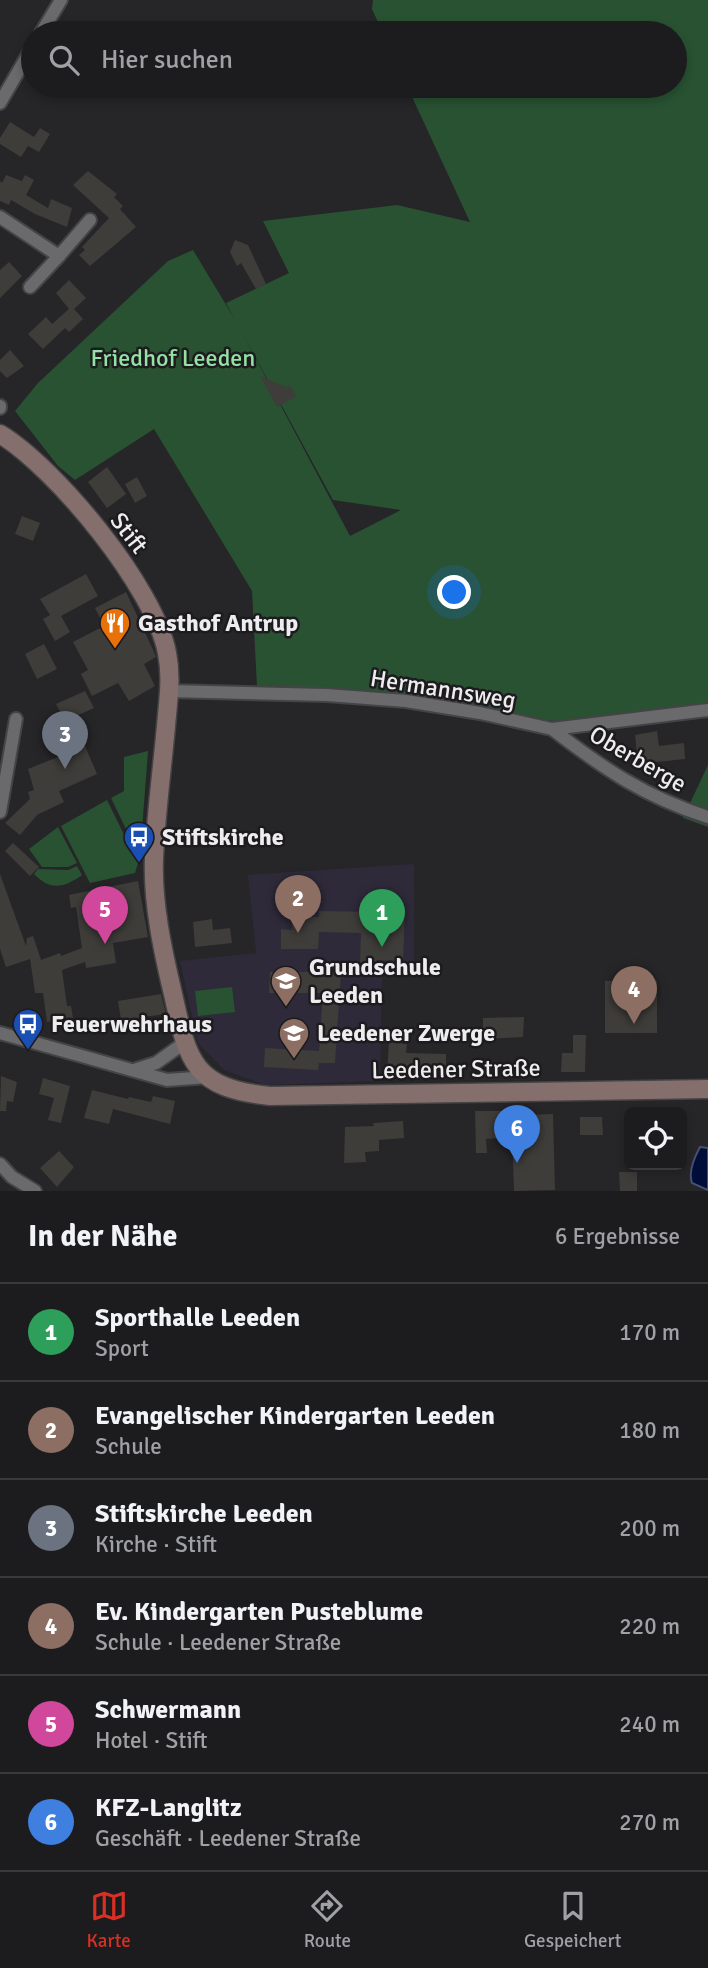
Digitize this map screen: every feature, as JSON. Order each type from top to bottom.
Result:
[{"type":"main road","name":"Stift","points":[[0,433],[57,482],[130,573],[155,612],[162,631],[168,653],[170,691],[154,874],[167,968],[184,1043]]},
{"type":"main road","points":[[184,1043],[192,1061],[208,1077]]},
{"type":"main road","name":"Leedener Straße","points":[[208,1077],[237,1091],[270,1096],[708,1089]]},
{"type":"street","points":[[48,21],[61,0]]},
{"type":"street","points":[[0,103],[21,67]]},
{"type":"street","points":[[0,217],[59,256]]},
{"type":"street","points":[[30,287],[90,220]]},
{"type":"street","name":"Hermannsweg","points":[[170,691],[406,701],[480,713],[552,729],[708,710]]},
{"type":"street","points":[[0,812],[16,719]]},
{"type":"street","name":"Oberberge","points":[[552,729],[600,767],[663,803],[708,817]]},
{"type":"street","points":[[0,1033],[137,1069],[167,1080],[208,1077]]},
{"type":"street","points":[[137,1069],[156,1063],[184,1043]]},
{"type":"street","points":[[0,1164],[12,1177],[35,1191]]},
{"type":"shaded area","name":"Grundschule Leeden","points":[[414,864],[414,972],[382,972],[380,1081],[265,1085],[224,1070],[198,1043],[180,961],[256,953],[248,875]]},
{"type":"green space","name":"Friedhof Leeden","points":[[373,0],[708,0],[708,705],[553,721],[404,694],[257,687],[252,591],[154,429],[75,480],[58,466],[15,411],[38,383],[168,261],[193,250],[234,318],[226,303],[289,273],[263,221],[397,205],[470,222],[413,98],[687,98],[687,21],[378,21],[372,9]],"holes":[[[240,329],[333,500],[401,510],[350,536]]]},
{"type":"green space","points":[[148,751],[139,856],[111,798],[124,791],[124,757]]},
{"type":"green space","points":[[708,765],[708,827],[683,818]]},
{"type":"green space","points":[[107,800],[138,863],[135,873],[90,883],[61,826]]},
{"type":"green space","points":[[58,827],[77,863],[68,867],[42,867],[29,849]]},
{"type":"green space","points":[[77,866],[82,875],[63,885],[51,885],[34,874],[38,869],[68,870]]},
{"type":"green space","points":[[232,987],[235,1012],[198,1016],[195,991]]},
{"type":"water","points":[[700,1147],[708,1148],[708,1190],[692,1183],[691,1179],[692,1165]]},
{"type":"building","points":[[10,122],[34,137],[40,128],[50,134],[39,152],[28,146],[21,157],[0,144],[0,138]]},
{"type":"building","points":[[88,171],[117,194],[114,197],[123,206],[120,209],[136,227],[90,266],[79,255],[85,250],[82,247],[109,218],[73,185]]},
{"type":"building","points":[[6,175],[22,181],[25,175],[34,180],[26,195],[48,208],[51,199],[72,208],[67,227],[35,214],[11,200],[9,205],[0,201],[0,181],[2,183]]},
{"type":"building","points":[[235,240],[248,245],[266,284],[256,289],[241,263],[237,266],[230,252]]},
{"type":"building","points":[[9,262],[22,276],[0,298],[0,270]]},
{"type":"building","points":[[69,280],[86,298],[74,309],[83,319],[69,332],[65,328],[43,349],[28,334],[46,317],[52,324],[69,309],[56,293]]},
{"type":"building","points":[[10,350],[24,366],[7,378],[0,371],[0,360]]},
{"type":"building","points":[[260,376],[286,387],[290,385],[296,397],[277,407]]},
{"type":"building","points":[[107,467],[126,494],[107,508],[88,482]]},
{"type":"building","points":[[137,477],[147,496],[135,503],[125,484]]},
{"type":"building","points":[[22,516],[40,523],[33,541],[15,534]]},
{"type":"building","points":[[86,574],[98,596],[61,616],[70,632],[55,641],[43,619],[50,615],[40,599]]},
{"type":"building","name":"Gasthof Antrup","points":[[126,592],[156,657],[144,664],[155,686],[129,701],[118,683],[92,696],[81,674],[88,670],[73,642],[104,626],[95,608]]},
{"type":"building","points":[[44,644],[57,669],[37,679],[25,654]]},
{"type":"building","points":[[85,691],[94,708],[65,721],[56,704]]},
{"type":"building","points":[[657,731],[659,746],[684,743],[685,759],[638,764],[635,735]]},
{"type":"building","points":[[85,746],[97,774],[59,791],[64,802],[37,815],[20,835],[5,823],[30,799],[28,792],[34,790],[28,769]]},
{"type":"building","points":[[13,843],[39,867],[30,876],[5,851]]},
{"type":"building","points":[[0,874],[26,946],[27,938],[33,936],[41,960],[82,948],[76,907],[71,908],[69,895],[138,881],[148,937],[113,943],[116,963],[86,968],[85,962],[62,970],[67,1006],[71,1006],[73,1018],[47,1022],[43,993],[35,993],[30,959],[6,967],[0,949]]},
{"type":"building","points":[[371,907],[405,909],[403,961],[377,960],[376,965],[360,964],[361,933],[319,932],[318,949],[281,949],[281,929],[292,930],[292,916],[319,917],[319,911],[371,912]]},
{"type":"building","points":[[212,919],[213,930],[230,928],[232,943],[195,947],[193,922]]},
{"type":"building","points":[[270,972],[341,972],[335,1063],[319,1063],[318,1070],[264,1067],[265,1048],[319,1051],[323,993],[269,993]]},
{"type":"building","points":[[605,981],[657,981],[657,1033],[605,1033]]},
{"type":"building","points":[[161,994],[166,1014],[121,1020],[118,1001]]},
{"type":"building","points":[[524,1017],[523,1037],[483,1039],[483,1018]]},
{"type":"building","points":[[573,1035],[586,1035],[585,1072],[561,1072],[562,1053],[573,1053]]},
{"type":"building","points":[[389,1042],[407,1044],[406,1053],[446,1054],[446,1072],[387,1073]]},
{"type":"building","points":[[1,1076],[17,1082],[13,1102],[7,1101],[6,1111],[0,1111]]},
{"type":"building","points":[[43,1078],[70,1086],[61,1123],[48,1120],[54,1098],[39,1094]]},
{"type":"building","points":[[92,1090],[128,1099],[129,1097],[151,1102],[153,1096],[175,1101],[170,1124],[113,1109],[109,1124],[84,1118]]},
{"type":"building","points":[[475,1111],[503,1111],[503,1116],[553,1114],[555,1190],[514,1191],[512,1137],[486,1139],[487,1153],[476,1153]]},
{"type":"building","points":[[580,1117],[602,1117],[603,1135],[580,1135]]},
{"type":"building","points":[[403,1121],[404,1138],[379,1140],[379,1151],[365,1152],[366,1162],[344,1163],[345,1127]]},
{"type":"building","points":[[59,1151],[74,1167],[57,1187],[40,1168]]},
{"type":"building","points":[[619,1172],[637,1172],[637,1191],[620,1191]]},
{"type":"place","name":"Gasthof Antrup","points":[[115,650]]},
{"type":"place","name":"Stiftskirche Leeden","points":[[65,769]]},
{"type":"place","name":"Stiftskirche","points":[[139,864]]},
{"type":"place","name":"Evangelischer Kindergarten Leeden","points":[[298,933]]},
{"type":"place","name":"Schwermann","points":[[105,944]]},
{"type":"place","name":"Sporthalle Leeden","points":[[382,947]]},
{"type":"place","name":"Grundschule Leeden","points":[[286,1008]]},
{"type":"place","name":"Ev. Kindergarten Pusteblume","points":[[634,1024]]},
{"type":"place","name":"Feuerwehrhaus","points":[[28,1051]]},
{"type":"place","name":"Leedener Zwerge","points":[[294,1060]]},
{"type":"place","name":"KFZ-Langlitz","points":[[517,1163]]}]
